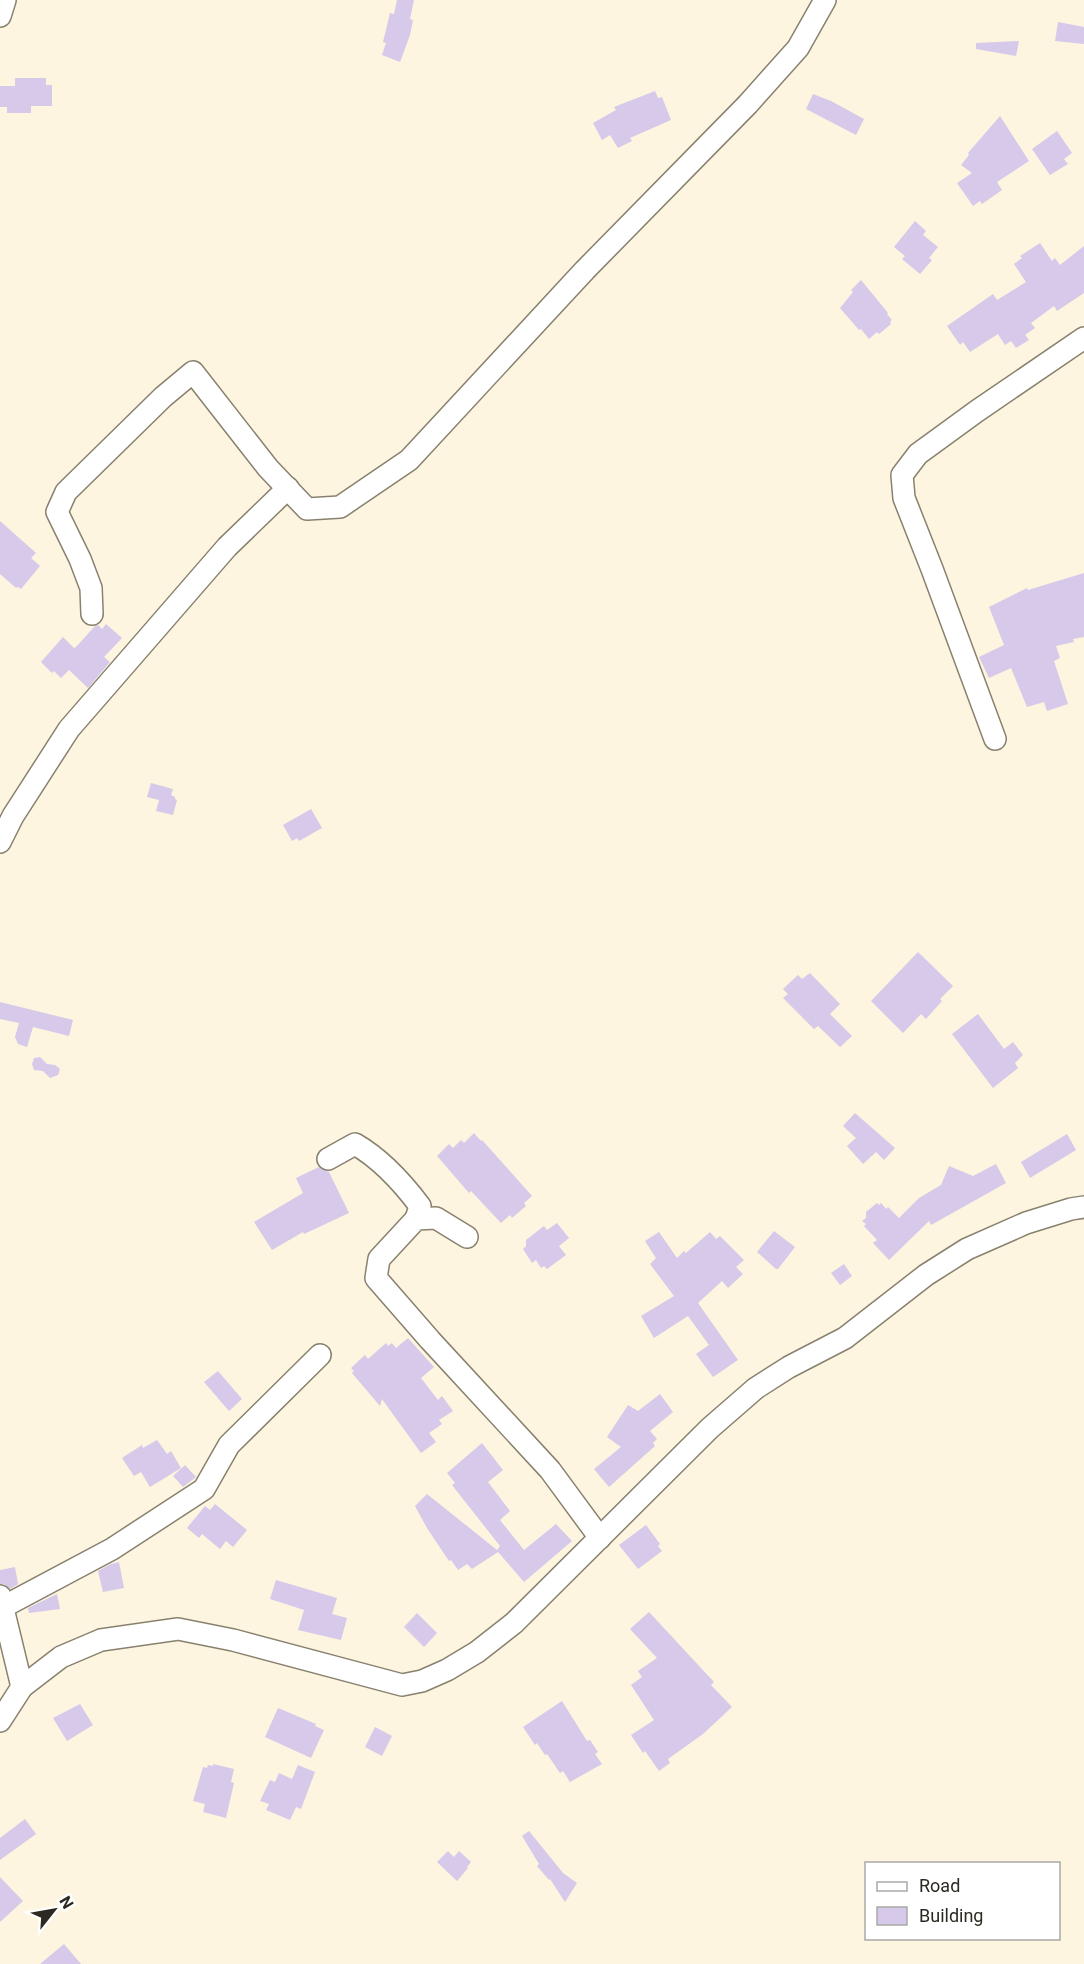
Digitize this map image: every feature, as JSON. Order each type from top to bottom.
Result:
[{"type":"street","points":[[0,16],[4,0]]},
{"type":"street","points":[[92,614],[91,588],[80,559],[57,512],[66,492],[193,372],[268,468],[307,509],[340,507],[409,460],[585,270],[755,96],[798,48],[825,0]]},
{"type":"street","points":[[995,739],[904,498],[902,475],[918,454],[1084,338]]},
{"type":"street","points":[[0,842],[12,816],[69,729],[227,548],[288,489]]},
{"type":"street","points":[[328,1159],[355,1144],[373,1155],[409,1191],[420,1206],[416,1219],[379,1259],[376,1278],[550,1470],[600,1538]]},
{"type":"street","points":[[0,1721],[22,1687],[61,1656],[101,1641],[178,1629],[233,1640],[402,1685],[422,1681],[447,1670],[477,1652],[514,1623],[710,1428],[756,1388],[789,1367],[845,1338],[926,1275],[967,1249],[1026,1223],[1084,1207]]},
{"type":"street","points":[[416,1219],[436,1218],[467,1237]]},
{"type":"street","points":[[22,1687],[1,1601],[112,1549],[204,1489],[229,1445],[320,1355]]},
{"type":"building","points":[[397,0],[414,0],[410,19],[413,20],[410,35],[400,62],[382,55],[390,13],[394,14]]},
{"type":"building","points":[[1058,22],[1084,27],[1084,44],[1055,41]]},
{"type":"building","points":[[1019,41],[1016,56],[976,49],[976,43]]},
{"type":"building","points":[[15,78],[46,78],[46,85],[52,85],[52,106],[31,106],[31,113],[7,113],[7,107],[0,107],[0,86],[15,86]]},
{"type":"building","points":[[655,91],[658,98],[662,97],[671,120],[630,138],[632,141],[618,148],[610,135],[602,140],[593,123],[616,110],[614,107]]},
{"type":"building","points":[[813,94],[864,119],[856,135],[806,109]]},
{"type":"building","points":[[1000,116],[1029,161],[997,182],[1002,190],[982,204],[980,201],[973,206],[957,183],[972,173],[961,165],[969,155],[968,153]]},
{"type":"building","points":[[1057,131],[1072,153],[1064,159],[1068,164],[1050,175],[1032,149]]},
{"type":"building","points":[[915,221],[926,231],[923,235],[938,247],[929,258],[932,260],[920,274],[902,259],[905,256],[894,247]]},
{"type":"building","points":[[1040,243],[1052,261],[1055,258],[1060,265],[1084,246],[1084,293],[1057,311],[1054,306],[1031,323],[1035,328],[1025,335],[1029,340],[1016,348],[1011,341],[1005,345],[998,334],[970,352],[963,342],[960,345],[947,326],[993,294],[997,300],[1026,282],[1014,264],[1022,258],[1020,256]]},
{"type":"building","points":[[861,280],[892,320],[891,324],[879,334],[877,332],[869,339],[840,308],[853,292],[851,290]]},
{"type":"building","points":[[0,521],[36,553],[31,558],[40,566],[21,589],[16,588],[0,574]]},
{"type":"building","points":[[1084,573],[1084,637],[1056,646],[1060,658],[1054,661],[1068,704],[1047,711],[1044,702],[1027,707],[1011,668],[989,678],[979,657],[1004,645],[989,607],[1027,588],[1028,590]]},
{"type":"building","points":[[106,624],[122,638],[104,657],[110,662],[88,688],[69,670],[61,678],[41,662],[63,637],[74,648],[95,626],[98,625],[102,629]]},
{"type":"building","points":[[151,783],[173,789],[171,795],[177,800],[173,815],[156,811],[159,800],[147,797]]},
{"type":"building","points":[[311,809],[322,828],[299,841],[297,838],[292,841],[283,825]]},
{"type":"building","points":[[918,952],[953,986],[940,999],[942,1001],[926,1019],[921,1014],[903,1033],[871,1001]]},
{"type":"building","points":[[810,973],[840,1004],[830,1014],[852,1036],[840,1047],[818,1026],[814,1029],[783,998],[788,994],[783,989],[798,975],[802,979]]},
{"type":"building","points":[[0,1002],[73,1020],[69,1036],[33,1027],[27,1047],[18,1044],[15,1037],[19,1023],[0,1019]]},
{"type":"building","points":[[978,1014],[1004,1049],[1013,1042],[1023,1055],[1015,1063],[1018,1068],[993,1088],[952,1034]]},
{"type":"building","points":[[40,1057],[47,1064],[55,1065],[60,1069],[58,1075],[50,1078],[43,1071],[34,1070],[32,1064],[34,1058]]},
{"type":"building","points":[[855,1113],[895,1148],[884,1160],[876,1152],[863,1164],[847,1146],[856,1138],[843,1126]]},
{"type":"building","points":[[474,1133],[532,1196],[524,1203],[526,1206],[512,1218],[510,1215],[501,1223],[471,1191],[469,1193],[437,1156],[449,1144],[453,1148],[461,1140],[464,1143]]},
{"type":"building","points":[[1067,1134],[1076,1150],[1030,1178],[1021,1162]]},
{"type":"building","points":[[996,1164],[1006,1183],[931,1225],[929,1221],[889,1260],[873,1243],[877,1240],[862,1221],[866,1218],[866,1212],[877,1203],[879,1205],[881,1203],[886,1209],[888,1207],[899,1218],[919,1198],[941,1185],[949,1166],[973,1176]]},
{"type":"building","points":[[319,1167],[329,1172],[349,1213],[304,1234],[303,1232],[272,1250],[254,1222],[303,1193],[296,1178]]},
{"type":"building","points":[[557,1223],[569,1238],[559,1246],[566,1255],[547,1269],[544,1266],[541,1268],[536,1260],[532,1263],[523,1249],[526,1246],[526,1240],[544,1226],[547,1230]]},
{"type":"building","points":[[774,1231],[795,1247],[778,1269],[757,1252]]},
{"type":"building","points":[[659,1232],[677,1258],[710,1232],[716,1239],[720,1236],[744,1260],[736,1267],[743,1274],[728,1288],[722,1281],[698,1303],[738,1360],[713,1377],[696,1354],[709,1345],[688,1316],[654,1338],[641,1316],[674,1296],[650,1264],[656,1258],[645,1241]]},
{"type":"building","points":[[844,1264],[852,1276],[840,1285],[831,1273]]},
{"type":"building","points":[[408,1338],[434,1367],[421,1378],[438,1400],[442,1396],[453,1411],[439,1420],[442,1424],[429,1433],[436,1442],[421,1453],[382,1399],[380,1406],[352,1373],[354,1371],[351,1368],[365,1355],[368,1359],[386,1343],[388,1346],[392,1343],[396,1348]]},
{"type":"building","points":[[218,1371],[242,1399],[229,1411],[204,1382]]},
{"type":"building","points":[[660,1394],[673,1412],[650,1431],[657,1439],[653,1443],[655,1446],[609,1487],[594,1469],[621,1447],[607,1437],[628,1405],[638,1411]]},
{"type":"building","points":[[157,1440],[167,1454],[171,1451],[181,1468],[150,1487],[141,1472],[134,1476],[122,1458],[142,1445],[143,1448]]},
{"type":"building","points":[[482,1443],[503,1470],[488,1482],[510,1511],[500,1520],[524,1550],[556,1524],[572,1541],[524,1582],[498,1552],[472,1569],[467,1564],[458,1570],[451,1560],[449,1561],[415,1506],[427,1494],[497,1550],[500,1546],[452,1485],[455,1483],[447,1473]]},
{"type":"building","points":[[185,1465],[196,1477],[183,1487],[173,1476]]},
{"type":"building","points":[[215,1504],[247,1530],[233,1547],[226,1541],[220,1549],[202,1534],[199,1538],[187,1528],[205,1506],[210,1510]]},
{"type":"building","points":[[646,1525],[660,1544],[658,1546],[662,1551],[638,1569],[619,1545]]},
{"type":"building","points":[[119,1562],[124,1588],[103,1592],[98,1571]]},
{"type":"building","points":[[15,1567],[18,1584],[10,1589],[0,1584],[0,1570]]},
{"type":"building","points":[[276,1580],[337,1598],[332,1614],[347,1618],[341,1640],[298,1630],[304,1610],[270,1599]]},
{"type":"building","points":[[57,1594],[60,1609],[29,1613],[28,1608]]},
{"type":"building","points":[[649,1612],[714,1682],[711,1685],[732,1707],[703,1734],[668,1759],[670,1763],[659,1771],[631,1735],[654,1720],[631,1685],[642,1677],[638,1671],[657,1658],[630,1629]]},
{"type":"building","points":[[417,1613],[437,1633],[424,1647],[404,1627]]},
{"type":"building","points":[[562,1701],[587,1741],[590,1740],[598,1752],[595,1754],[602,1764],[570,1782],[563,1771],[560,1773],[537,1743],[535,1745],[523,1727]]},
{"type":"building","points":[[80,1704],[93,1725],[67,1741],[53,1718]]},
{"type":"building","points":[[278,1708],[316,1724],[315,1726],[324,1730],[311,1758],[265,1737]]},
{"type":"building","points":[[375,1727],[392,1736],[382,1756],[365,1747]]},
{"type":"building","points":[[213,1764],[234,1769],[231,1782],[234,1783],[226,1818],[203,1812],[205,1804],[193,1801],[203,1767],[207,1768],[208,1765],[213,1766]]},
{"type":"building","points":[[298,1765],[315,1772],[301,1809],[296,1807],[290,1820],[266,1810],[269,1804],[260,1801],[270,1780],[275,1782],[279,1773],[292,1779]]},
{"type":"building","points":[[25,1819],[36,1834],[0,1860],[0,1838]]},
{"type":"building","points":[[529,1831],[563,1873],[577,1883],[565,1902],[550,1879],[537,1866],[539,1864],[522,1836]]},
{"type":"building","points":[[448,1851],[454,1857],[459,1851],[471,1862],[457,1881],[437,1862]]},
{"type":"building","points":[[0,1877],[23,1901],[0,1922]]},
{"type":"building","points":[[64,1944],[81,1964],[40,1964]]}]
